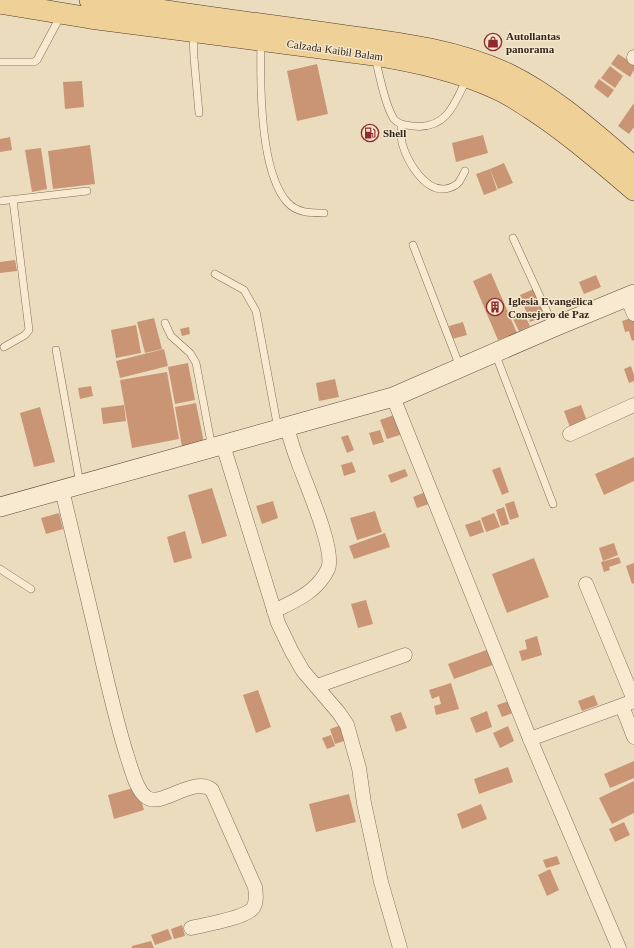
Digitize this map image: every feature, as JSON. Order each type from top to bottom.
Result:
[{"type":"main road","name":"Calzada Kaibil Balam","points":[[90,0],[246,23],[391,41],[429,48],[472,59],[508,74],[554,102],[574,116],[634,167]]},
{"type":"main road","name":"Calzada Kaibil Balam","points":[[0,3],[62,13],[374,55],[451,71],[513,97],[570,136],[634,190]]},
{"type":"street","points":[[0,507],[393,397],[554,327],[632,302]]},
{"type":"street","points":[[393,397],[530,739],[619,948]]},
{"type":"street","points":[[570,434],[634,405]]},
{"type":"street","points":[[274,611],[306,595],[319,583],[328,568],[328,547],[322,525],[283,428]]},
{"type":"street","points":[[217,447],[278,623],[292,652],[304,671],[339,713],[347,725],[359,768],[364,803],[381,882],[400,948]]},
{"type":"street","points":[[62,490],[116,721],[137,784],[146,798],[154,800],[190,788],[203,786],[212,790],[255,887],[256,900],[252,909],[243,915],[191,928]]},
{"type":"street","points":[[586,584],[630,703],[634,737]]},
{"type":"street","points":[[317,686],[405,655]]},
{"type":"street","points":[[530,739],[630,703]]},
{"type":"lane","points":[[0,62],[34,62],[37,60],[62,13]]},
{"type":"lane","points":[[193,31],[199,114]]},
{"type":"lane","points":[[261,40],[262,115],[269,161],[277,186],[288,202],[304,212],[324,213]]},
{"type":"lane","points":[[374,55],[388,106],[394,119],[400,124],[417,126],[435,124],[451,111],[467,78]]},
{"type":"lane","points":[[400,124],[402,141],[407,157],[418,174],[428,184],[438,190],[450,188],[459,183],[465,171]]},
{"type":"lane","points":[[0,201],[88,191]]},
{"type":"lane","points":[[4,347],[25,335],[28,330],[13,200]]},
{"type":"lane","points":[[513,238],[554,327]]},
{"type":"lane","points":[[413,245],[460,367]]},
{"type":"lane","points":[[215,274],[244,290],[256,311],[283,428]]},
{"type":"lane","points":[[165,323],[171,336],[190,353],[196,363],[217,447]]},
{"type":"lane","points":[[56,350],[80,484]]},
{"type":"lane","points":[[495,352],[553,504]]},
{"type":"lane","points":[[0,569],[31,589]]},
{"type":"building","points":[[618,54],[634,64],[634,70],[630,77],[611,64]]},
{"type":"building","points":[[317,64],[328,114],[297,121],[287,71]]},
{"type":"building","points":[[610,66],[623,76],[615,88],[601,78]]},
{"type":"building","points":[[599,79],[614,90],[608,98],[594,87]]},
{"type":"building","points":[[82,81],[84,107],[65,109],[63,82]]},
{"type":"building","points":[[634,103],[634,127],[629,134],[618,126]]},
{"type":"building","points":[[483,135],[488,153],[456,162],[452,143]]},
{"type":"building","points":[[10,137],[12,150],[0,152],[0,139]]},
{"type":"building","points":[[90,145],[95,184],[53,189],[48,151]]},
{"type":"building","points":[[41,148],[47,189],[32,192],[25,150]]},
{"type":"building","points":[[504,163],[513,183],[498,189],[490,169]]},
{"type":"building","points":[[490,169],[497,190],[484,195],[476,174]]},
{"type":"building","points":[[15,260],[17,271],[0,273],[0,262]]},
{"type":"building","name":"Iglesia Evangélica Consejero de Paz","points":[[491,273],[517,333],[498,340],[473,281]]},
{"type":"building","points":[[596,275],[601,287],[584,294],[579,282]]},
{"type":"building","points":[[534,289],[545,316],[530,322],[520,295]]},
{"type":"building","points":[[524,314],[530,326],[519,331],[513,319]]},
{"type":"building","points":[[634,317],[634,340],[632,341],[629,331],[625,332],[622,321]]},
{"type":"building","points":[[154,318],[162,349],[145,353],[137,322]]},
{"type":"building","points":[[463,322],[467,335],[452,339],[449,326]]},
{"type":"building","points":[[136,325],[141,353],[116,358],[111,330]]},
{"type":"building","points":[[189,327],[190,334],[182,336],[180,329]]},
{"type":"building","points":[[164,349],[168,366],[120,378],[116,361]]},
{"type":"building","points":[[188,363],[195,400],[175,404],[168,367]]},
{"type":"building","points":[[631,366],[634,381],[629,383],[624,369]]},
{"type":"building","points":[[167,372],[179,439],[132,448],[120,380]]},
{"type":"building","points":[[335,379],[339,397],[319,401],[316,383]]},
{"type":"building","points":[[91,386],[93,396],[80,399],[78,388]]},
{"type":"building","points":[[196,403],[204,443],[182,447],[175,407]]},
{"type":"building","points":[[124,405],[126,421],[103,424],[101,408]]},
{"type":"building","points":[[581,405],[588,424],[571,430],[564,411]]},
{"type":"building","points":[[40,407],[55,462],[34,467],[20,413]]},
{"type":"building","points":[[397,414],[403,434],[387,439],[380,420]]},
{"type":"building","points":[[380,430],[384,442],[373,445],[369,433]]},
{"type":"building","points":[[348,435],[354,450],[347,453],[341,437]]},
{"type":"building","points":[[634,457],[634,481],[604,495],[595,474]]},
{"type":"building","points":[[352,462],[356,472],[344,476],[341,465]]},
{"type":"building","points":[[500,467],[509,492],[502,495],[492,470]]},
{"type":"building","points":[[405,469],[408,476],[391,483],[388,475]]},
{"type":"building","points":[[212,488],[227,536],[202,544],[188,495]]},
{"type":"building","points":[[428,491],[432,503],[417,508],[413,497]]},
{"type":"building","points":[[273,501],[278,518],[262,524],[256,506]]},
{"type":"building","points":[[514,501],[519,517],[510,520],[505,504]]},
{"type":"building","points":[[504,507],[509,524],[501,526],[496,510]]},
{"type":"building","points":[[375,511],[382,532],[357,540],[350,518]]},
{"type":"building","points":[[59,513],[63,529],[46,534],[41,518]]},
{"type":"building","points":[[494,513],[500,527],[486,532],[481,518]]},
{"type":"building","points":[[480,520],[484,532],[470,537],[465,525]]},
{"type":"building","points":[[185,531],[192,558],[174,563],[167,537]]},
{"type":"building","points":[[385,533],[390,547],[354,559],[349,546]]},
{"type":"building","points":[[614,543],[618,555],[603,561],[599,548]]},
{"type":"building","points":[[619,557],[621,563],[609,567],[610,570],[604,572],[601,562]]},
{"type":"building","points":[[534,558],[549,597],[507,613],[492,574]]},
{"type":"building","points":[[634,563],[634,583],[632,584],[626,566]]},
{"type":"building","points":[[366,600],[373,624],[358,628],[351,604]]},
{"type":"building","points":[[537,636],[542,655],[522,661],[519,651],[527,649],[525,640]]},
{"type":"building","points":[[492,648],[498,663],[454,679],[448,664]]},
{"type":"building","points":[[451,683],[459,709],[436,715],[434,706],[441,704],[439,696],[432,699],[429,690]]},
{"type":"building","points":[[258,690],[271,727],[256,733],[243,695]]},
{"type":"building","points":[[594,695],[598,705],[582,711],[578,701]]},
{"type":"building","points":[[509,701],[513,713],[502,717],[497,705]]},
{"type":"building","points":[[487,711],[492,727],[476,733],[470,718]]},
{"type":"building","points":[[401,712],[407,728],[396,732],[390,716]]},
{"type":"building","points":[[344,724],[350,739],[335,744],[330,729]]},
{"type":"building","points":[[508,726],[514,741],[500,748],[493,733]]},
{"type":"building","points":[[331,735],[335,746],[327,749],[322,738]]},
{"type":"building","points":[[634,761],[634,778],[610,788],[604,774]]},
{"type":"building","points":[[508,767],[513,782],[479,794],[474,779]]},
{"type":"building","points":[[634,781],[634,813],[612,824],[599,798]]},
{"type":"building","points":[[137,787],[144,810],[114,819],[108,795]]},
{"type":"building","points":[[349,794],[356,822],[316,832],[309,804]]},
{"type":"building","points":[[481,804],[487,819],[462,829],[457,814]]},
{"type":"building","points":[[624,822],[630,835],[615,842],[609,829]]},
{"type":"building","points":[[557,856],[560,864],[546,868],[543,860]]},
{"type":"building","points":[[550,869],[559,890],[547,896],[538,875]]},
{"type":"building","points":[[182,925],[185,936],[174,939],[171,929]]},
{"type":"building","points":[[168,929],[172,939],[155,945],[151,935]]},
{"type":"building","points":[[151,941],[154,948],[132,948],[132,946]]},
{"type":"place","name":"Autollantas panorama","points":[[493,42]]},
{"type":"place","name":"Shell","points":[[370,133]]},
{"type":"place","name":"Iglesia Evangélica Consejero de Paz","points":[[495,307]]}]
